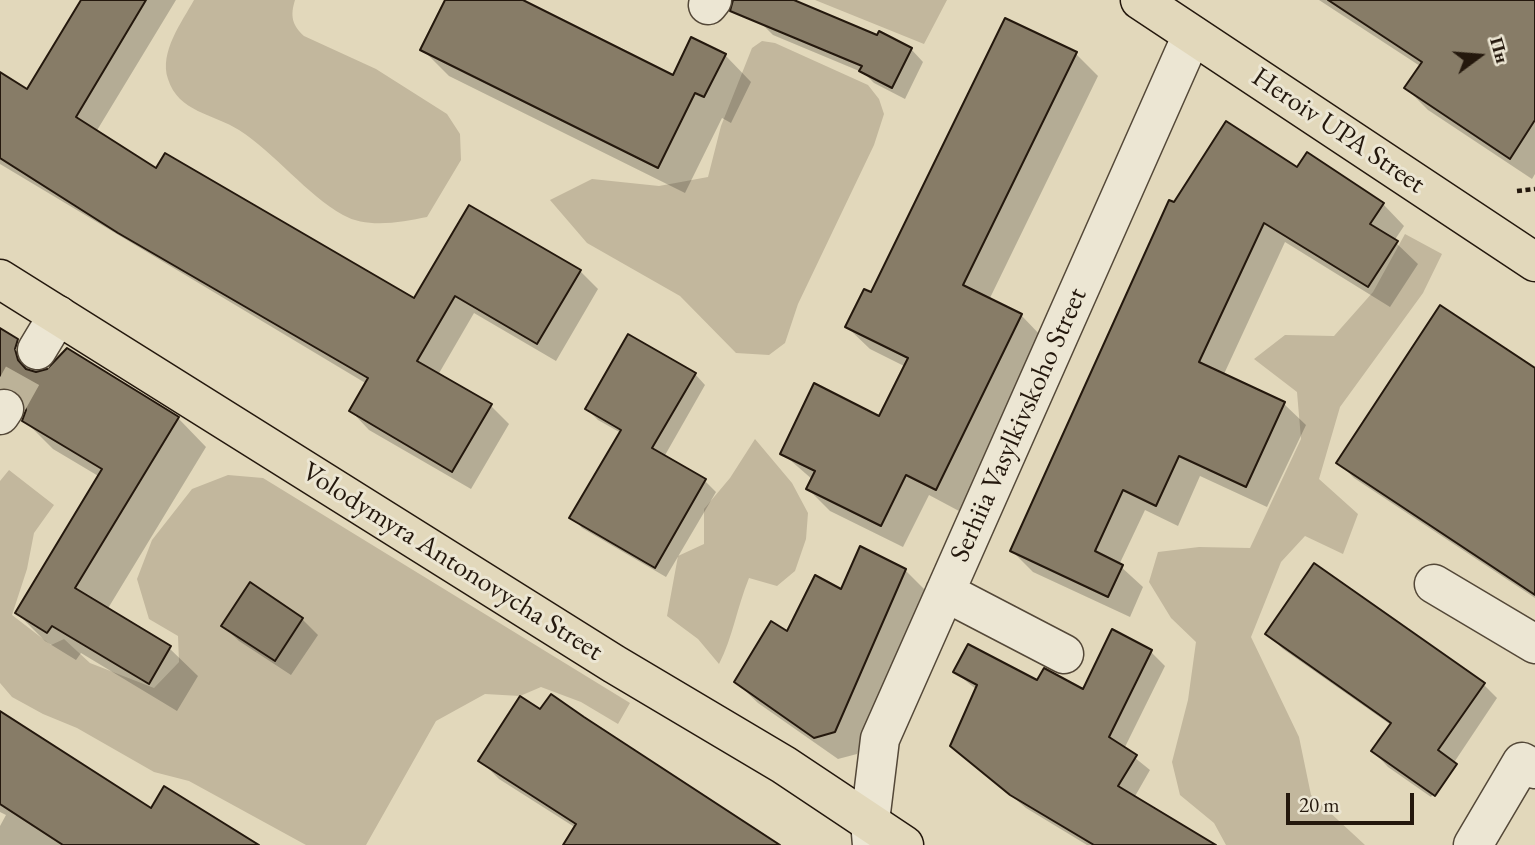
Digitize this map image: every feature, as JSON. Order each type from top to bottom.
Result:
[{"type":"main road","name":"Heroiv UPA Street","points":[[1140,0],[1535,262]]},
{"type":"main road","name":"Volodymyra Antonovycha Street","points":[[0,279],[614,664],[784,765],[871,833],[904,845]]},
{"type":"street","name":"Serhiia Vasylkivskoho Street","points":[[871,833],[880,740],[1192,35]]},
{"type":"street","points":[[37,350],[58,315]]},
{"type":"street","points":[[1434,584],[1535,644]]},
{"type":"street","points":[[945,592],[1064,654]]},
{"type":"street","points":[[1472,845],[1522,762],[1535,769]]},
{"type":"path","points":[[1517,191],[1535,189]]},
{"type":"shaded area","points":[[194,0],[295,0],[293,20],[304,36],[376,69],[447,114],[460,134],[461,160],[427,217],[374,223],[343,215],[317,197],[252,139],[180,99],[168,79],[167,58],[173,38]]},
{"type":"shaded area","points":[[815,0],[947,0],[924,44]]},
{"type":"shaded area","points":[[762,41],[775,43],[868,85],[879,99],[884,114],[874,145],[798,304],[785,343],[769,355],[736,353],[680,296],[587,243],[550,200],[592,179],[659,186],[708,177],[721,126],[752,48]]},
{"type":"shaded area","points":[[1405,234],[1442,254],[1423,293],[1340,407],[1319,479],[1358,514],[1343,554],[1305,536],[1281,562],[1251,637],[1299,737],[1311,795],[1365,845],[1226,845],[1214,823],[1180,795],[1172,762],[1188,700],[1196,642],[1171,618],[1149,582],[1158,552],[1199,547],[1250,548],[1301,439],[1297,392],[1254,359],[1285,335],[1334,336],[1373,292]]},
{"type":"shaded area","points":[[755,439],[792,483],[808,513],[806,539],[795,571],[777,586],[749,578],[719,664],[698,639],[667,616],[678,556],[704,544],[704,509],[730,478]]},
{"type":"shaded area","points":[[9,470],[54,505],[34,533],[27,569],[12,615],[51,645],[64,639],[90,663],[154,688],[179,662],[178,636],[149,619],[137,579],[152,540],[192,489],[228,475],[263,478],[630,703],[618,724],[581,702],[541,687],[520,696],[485,694],[436,721],[366,845],[306,845],[189,781],[154,772],[77,728],[43,714],[12,697],[0,683],[0,481]]},
{"type":"building","points":[[81,0],[146,0],[76,117],[156,168],[165,153],[414,298],[469,205],[581,270],[537,344],[455,296],[417,361],[492,404],[452,472],[349,411],[368,378],[118,233],[0,158],[0,72],[27,89]]},
{"type":"building","points":[[445,0],[523,0],[673,75],[691,37],[726,54],[704,97],[695,93],[658,168],[420,50]]},
{"type":"building","points":[[733,0],[794,0],[877,35],[879,31],[912,48],[892,88],[859,71],[862,66],[730,11]]},
{"type":"building","points":[[1328,0],[1535,0],[1535,120],[1510,159],[1404,88],[1422,62]]},
{"type":"building","points":[[1005,18],[1077,52],[963,285],[1022,314],[936,490],[906,475],[881,526],[806,489],[815,471],[780,454],[814,383],[879,416],[908,358],[845,327],[864,289],[871,292]]},
{"type":"building","points":[[1226,121],[1297,167],[1307,152],[1384,203],[1370,224],[1398,241],[1368,287],[1264,223],[1199,362],[1285,402],[1246,487],[1179,456],[1156,506],[1123,490],[1095,551],[1123,565],[1108,597],[1010,551],[1169,200],[1174,202]]},
{"type":"building","points":[[1440,305],[1535,368],[1535,595],[1336,463]]},
{"type":"building","points":[[0,328],[18,339],[15,349],[18,360],[26,369],[36,372],[47,369],[67,348],[179,417],[75,588],[171,646],[149,684],[52,626],[47,633],[15,613],[102,469],[22,421],[26,410],[23,399],[16,390],[0,388]]},
{"type":"building","points":[[628,334],[696,373],[652,448],[706,479],[655,568],[569,518],[621,430],[585,409]]},
{"type":"building","points":[[860,546],[906,569],[835,732],[814,738],[734,682],[771,621],[787,631],[815,575],[841,589]]},
{"type":"building","points":[[1314,563],[1485,683],[1438,750],[1457,764],[1435,796],[1371,751],[1391,723],[1265,634]]},
{"type":"building","points":[[250,582],[303,618],[275,661],[221,626]]},
{"type":"building","points":[[1112,629],[1152,650],[1109,737],[1137,755],[1118,786],[1216,845],[1094,845],[1010,795],[950,746],[977,685],[953,672],[968,644],[1037,680],[1044,668],[1083,689]]},
{"type":"building","points":[[551,694],[780,845],[563,845],[576,824],[478,761],[520,696],[540,709]]},
{"type":"building","points":[[0,711],[151,808],[164,786],[259,845],[63,845],[0,804]]},
{"type":"tunnel","points":[[4,409],[37,350]]}]
